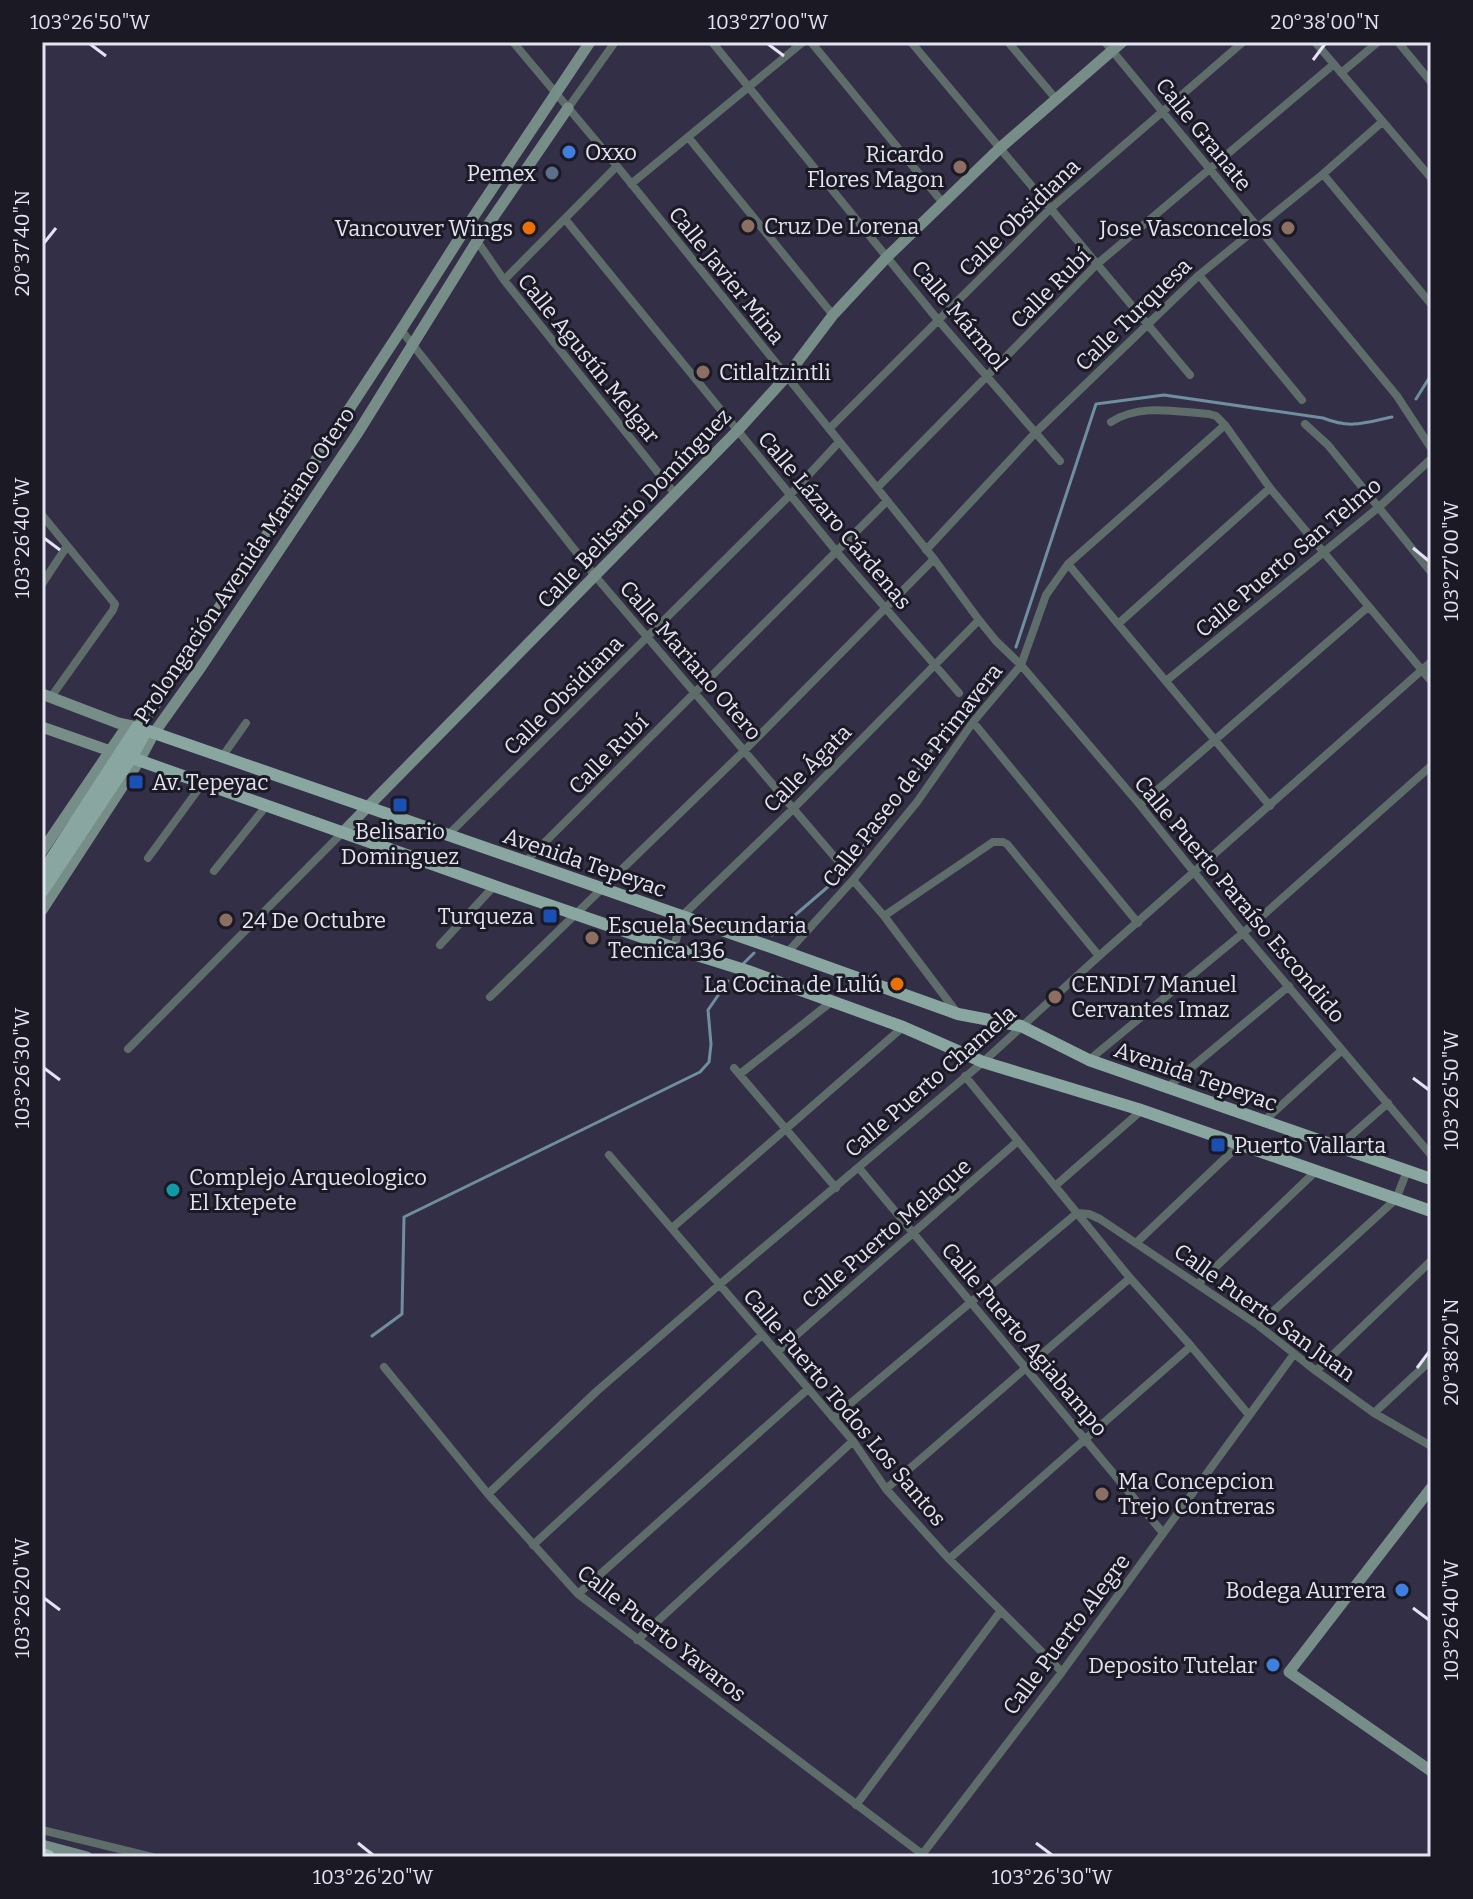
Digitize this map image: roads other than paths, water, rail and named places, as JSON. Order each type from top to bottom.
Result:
[{"type":"main road","name":"Prolongación Avenida Mariano Otero","points":[[42,892],[141,729]]},
{"type":"main road","name":"Avenida Tepeyac","points":[[141,729],[958,1014],[1021,1026],[1089,1060],[1431,1179]]},
{"type":"main road","name":"Prolongación Avenida Mariano Otero","points":[[42,873],[125,756]]},
{"type":"main road","points":[[125,756],[494,886],[748,971],[903,1027],[983,1062],[1142,1110],[1431,1211]]},
{"type":"street","name":"Calle Javier Mina","points":[[513,42],[877,488],[996,641],[1021,665]]},
{"type":"street","name":"Prolongación Avenida Mariano Otero","points":[[42,910],[152,710],[590,42]]},
{"type":"street","points":[[568,108],[615,42]]},
{"type":"street","name":"Calle Mármol","points":[[712,42],[938,320],[1060,461]]},
{"type":"street","points":[[631,184],[803,42]]},
{"type":"street","points":[[811,42],[943,203]]},
{"type":"street","points":[[911,42],[1190,375]]},
{"type":"street","points":[[1008,42],[1056,99]]},
{"type":"street","name":"Calle Obsidiana","points":[[829,429],[1050,209],[1243,42]]},
{"type":"street","points":[[1315,42],[1431,178]]},
{"type":"street","points":[[1341,73],[1378,42]]},
{"type":"street","points":[[1398,42],[1431,82]]},
{"type":"street","name":"Calle Belisario Domínguez","points":[[343,832],[738,430],[786,377],[833,315],[887,257],[1113,45]]},
{"type":"street","name":"Calle Granate","points":[[1113,45],[1162,111],[1397,396],[1431,448]]},
{"type":"street","name":"Calle Rubí","points":[[877,488],[1096,265],[1334,64]]},
{"type":"street","name":"Prolongación Avenida Mariano Otero","points":[[141,729],[201,667],[357,434],[477,241],[568,108]]},
{"type":"street","name":"Calle Turquesa","points":[[926,550],[1036,432],[1199,275],[1382,122]]},
{"type":"street","points":[[688,137],[833,315]]},
{"type":"street","points":[[504,280],[617,166]]},
{"type":"street","points":[[1323,174],[1431,304]]},
{"type":"street","name":"Calle Lázaro Cárdenas","points":[[565,219],[836,551],[959,693]]},
{"type":"street","name":"Calle Agustín Melgar","points":[[477,241],[504,280],[676,495]]},
{"type":"street","points":[[1199,275],[1302,400]]},
{"type":"street","name":"Calle Mariano Otero","points":[[401,330],[596,577],[838,861]]},
{"type":"street","points":[[1111,422],[1121,416],[1157,410],[1216,416],[1270,488],[1431,681]]},
{"type":"street","points":[[1305,424],[1328,445],[1431,572]]},
{"type":"street","name":"Calle Paseo de la Primavera","points":[[786,954],[853,880],[917,802],[973,722],[1021,665],[1046,595],[1068,564],[1225,425]]},
{"type":"street","name":"Calle Obsidiana","points":[[447,836],[790,495],[839,442]]},
{"type":"street","name":"Calle Puerto San Telmo","points":[[1166,681],[1379,507],[1431,459]]},
{"type":"street","points":[[1118,624],[1270,488]]},
{"type":"street","name":"Calle Rubí","points":[[524,863],[887,501]]},
{"type":"street","points":[[42,515],[115,604],[46,696]]},
{"type":"street","points":[[42,584],[67,546]]},
{"type":"street","points":[[490,997],[745,750],[934,559]]},
{"type":"street","points":[[1068,564],[1270,806]]},
{"type":"street","points":[[1140,805],[1368,607]]},
{"type":"street","name":"Calle Ágata","points":[[682,916],[793,809],[979,620]]},
{"type":"street","name":"Calle Puerto Chamela","points":[[488,1494],[597,1391],[983,1062],[1431,662]]},
{"type":"street","name":"Calle Puerto Paraíso Escondido","points":[[1021,665],[1431,1155]]},
{"type":"street","name":"Avenida Tepeyac","points":[[46,696],[141,729]]},
{"type":"street","points":[[973,722],[1138,923]]},
{"type":"street","points":[[222,757],[246,723]]},
{"type":"street","points":[[42,727],[125,756]]},
{"type":"street","name":"Prolongación Avenida Mariano Otero","points":[[42,851],[125,756]]},
{"type":"street","points":[[1089,1060],[1243,933],[1431,766]]},
{"type":"street","points":[[148,858],[203,783]]},
{"type":"street","points":[[214,871],[267,805]]},
{"type":"street","points":[[128,1049],[343,832]]},
{"type":"street","points":[[884,916],[993,842],[1003,842],[1099,956]]},
{"type":"street","points":[[853,880],[958,1014]]},
{"type":"street","points":[[440,945],[494,886]]},
{"type":"street","points":[[674,948],[682,916]]},
{"type":"street","points":[[1168,1087],[1289,986]]},
{"type":"street","points":[[831,1002],[737,1071],[836,1188]]},
{"type":"street","points":[[672,1228],[903,1027]]},
{"type":"street","points":[[1264,1121],[1342,1050]]},
{"type":"street","name":"Calle Puerto San Juan","points":[[965,1076],[1130,1278],[1249,1415]]},
{"type":"street","points":[[1338,1147],[1388,1103]]},
{"type":"street","points":[[1055,1186],[1142,1110]]},
{"type":"street","name":"Calle Puerto Melaque","points":[[777,1352],[1018,1141]]},
{"type":"street","points":[[1136,1243],[1240,1144]]},
{"type":"street","name":"Calle Puerto Todos Los Santos","points":[[609,1155],[853,1441],[886,1489],[949,1559],[1062,1672]]},
{"type":"street","name":"Calle Puerto Agiabampo","points":[[859,1168],[1163,1533]]},
{"type":"street","points":[[1198,1284],[1316,1171]]},
{"type":"street","points":[[1258,1325],[1396,1199],[1407,1171]]},
{"type":"street","points":[[833,1418],[1077,1213]]},
{"type":"street","name":"Calle Puerto San Juan","points":[[1077,1213],[1100,1219],[1258,1325],[1374,1413],[1431,1446]]},
{"type":"street","points":[[1316,1371],[1431,1261]]},
{"type":"street","points":[[886,1489],[1130,1278]]},
{"type":"street","points":[[533,1545],[762,1335]]},
{"type":"street","points":[[949,1559],[1191,1346]]},
{"type":"street","name":"Calle Puerto Alegre","points":[[922,1856],[1062,1672],[1294,1354]]},
{"type":"street","points":[[1374,1413],[1431,1360]]},
{"type":"street","name":"Calle Puerto Yavaros","points":[[384,1367],[488,1494],[578,1594],[922,1856]]},
{"type":"street","points":[[578,1594],[808,1389]]},
{"type":"street","points":[[637,1640],[853,1441]]},
{"type":"street","points":[[1431,1488],[1289,1672],[1431,1771]]},
{"type":"street","points":[[856,1805],[1000,1612]]},
{"type":"street","points":[[42,1830],[152,1857]]},
{"type":"street","points":[[42,1845],[87,1857]]},
{"type":"waterway","points":[[1416,399],[1431,375]]},
{"type":"waterway","points":[[1016,647],[1096,404],[1164,395],[1342,423],[1358,424],[1392,417]]},
{"type":"waterway","points":[[855,858],[992,665]]},
{"type":"waterway","points":[[772,935],[830,885]]},
{"type":"waterway","points":[[743,964],[754,953]]},
{"type":"waterway","points":[[372,1336],[402,1314],[404,1217],[700,1072],[709,1062],[708,1010],[728,981]]},
{"type":"place","name":"Oxxo","points":[[569,152]]},
{"type":"place","name":"Ricardo Flores Magon","points":[[960,167]]},
{"type":"place","name":"Pemex","points":[[552,173]]},
{"type":"place","name":"Cruz De Lorena","points":[[748,226]]},
{"type":"place","name":"Vancouver Wings","points":[[529,228]]},
{"type":"place","name":"Jose Vasconcelos","points":[[1288,228]]},
{"type":"place","name":"Citlaltzintli","points":[[703,372]]},
{"type":"place","name":"Av. Tepeyac","points":[[136,782]]},
{"type":"place","name":"Belisario Dominguez","points":[[400,805]]},
{"type":"place","name":"Turqueza","points":[[550,916]]},
{"type":"place","name":"24 De Octubre","points":[[226,920]]},
{"type":"place","name":"Escuela Secundaria Tecnica 136","points":[[592,938]]},
{"type":"place","name":"La Cocina de Lulú","points":[[897,984]]},
{"type":"place","name":"CENDI 7 Manuel Cervantes Imaz","points":[[1055,997]]},
{"type":"place","name":"Puerto Vallarta","points":[[1218,1145]]},
{"type":"place","name":"Complejo Arqueologico El Ixtepete","points":[[173,1190]]},
{"type":"place","name":"Ma Concepcion Trejo Contreras","points":[[1102,1494]]},
{"type":"place","name":"Bodega Aurrera","points":[[1402,1590]]},
{"type":"place","name":"Deposito Tutelar","points":[[1273,1665]]}]
